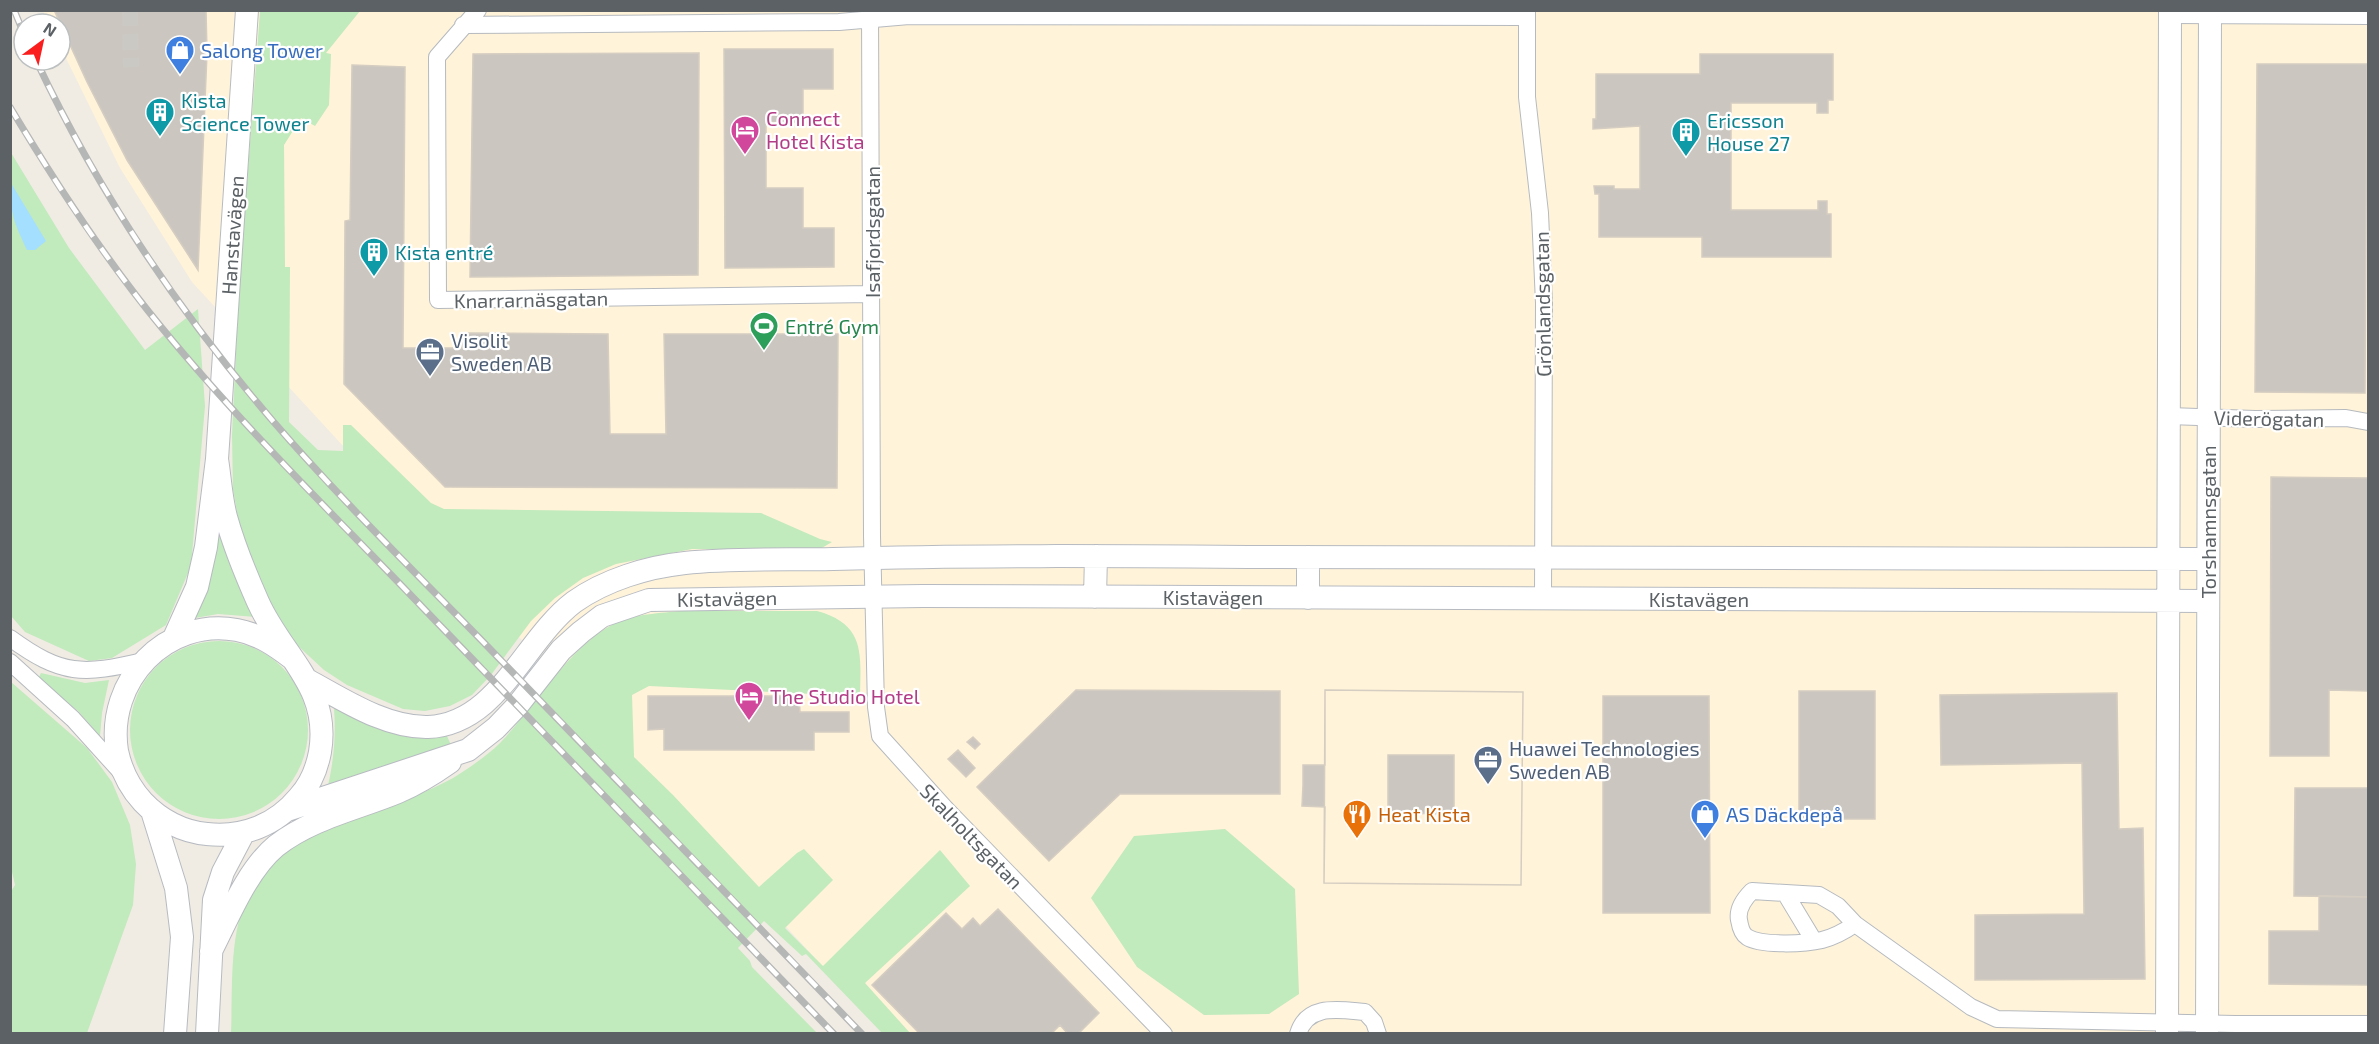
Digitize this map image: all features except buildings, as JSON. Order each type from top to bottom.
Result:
[{"type":"street","name":"Hanstavägen","points":[[174,639],[197,587],[206,547],[217,459],[247,10]]},
{"type":"street","name":"Knarrarnäsgatan","points":[[478,10],[437,57],[438,300],[872,294]]},
{"type":"street","name":"Torshamnsgatan","points":[[2208,1028],[2210,12]]},
{"type":"street","points":[[2170,13],[2368,16]]},
{"type":"street","name":"Torshamnsgatan","points":[[2167,1028],[2170,13]]},
{"type":"street","points":[[463,25],[870,15],[1527,14]]},
{"type":"street","name":"Grönlandsgatan","points":[[1527,14],[1527,97],[1540,213],[1544,303],[1543,599]]},
{"type":"street","name":"Isafjordsgatan","points":[[870,15],[874,597]]},
{"type":"street","name":"Viderögatan","points":[[2169,416],[2346,418],[2368,422]]},
{"type":"street","name":"Hanstavägen","points":[[217,459],[226,516],[244,569],[259,605],[292,659],[309,681],[317,699],[322,739],[319,759],[312,778],[287,810],[274,820],[244,832],[220,835],[195,833],[172,824],[152,811],[138,797],[127,780],[117,750],[116,718],[121,697],[130,678],[143,661],[158,648],[174,639],[194,631],[215,628],[237,630],[257,636],[276,646],[292,659]]},
{"type":"street","name":"Kistavägen","points":[[309,681],[374,715],[401,724],[425,727],[450,724],[469,714],[495,693],[541,633],[575,601],[625,577],[686,563],[937,555],[2208,559]]},
{"type":"street","points":[[1095,597],[1096,556]]},
{"type":"street","points":[[1308,557],[1308,598]]},
{"type":"street","name":"Skalholtsgatan","points":[[874,597],[876,707],[880,736],[946,809],[1164,1034]]},
{"type":"street","name":"Kistavägen","points":[[287,810],[468,750],[496,728],[517,706],[561,650],[602,616],[649,600],[676,598],[1095,597],[2208,601]]},
{"type":"street","points":[[10,638],[48,662],[68,668],[88,671],[106,670],[143,661]]},
{"type":"street","points":[[10,662],[73,719],[127,780]]},
{"type":"street","points":[[211,951],[234,904],[253,874],[275,847],[294,834],[340,812],[397,793],[424,780],[468,750]]},
{"type":"street","name":"Hanstavägen","points":[[152,811],[176,888],[182,937],[175,1034]]},
{"type":"street","points":[[207,1034],[214,900],[224,872],[244,832]]},
{"type":"street","points":[[1856,924],[1845,932],[1821,941],[1762,942],[1746,937],[1738,918],[1744,898],[1752,891],[1819,895],[1838,906],[1856,924],[1971,1007],[1997,1019],[2167,1028],[2368,1024]]},
{"type":"street","points":[[1785,892],[1814,941]]},
{"type":"street","points":[[1298,1034],[1307,1017],[1317,1011],[1334,1010],[1365,1012],[1374,1022],[1378,1034]]},
{"type":"shaded area","points":[[2368,11],[2368,1033],[884,1033],[192,282],[120,168],[72,70],[72,12],[43,12]]},
{"type":"green space","points":[[260,11],[360,11],[326,53],[331,54],[329,105],[315,126],[301,118],[284,145],[285,267],[290,267],[289,422],[318,450],[343,451],[343,425],[351,425],[431,503],[444,509],[761,513],[832,542],[820,549],[692,549],[616,564],[583,578],[555,598],[531,621],[491,675],[472,695],[450,706],[425,711],[403,709],[347,685],[324,670],[296,644],[277,617],[241,536],[233,489],[232,435],[239,288]]},
{"type":"green space","points":[[10,151],[69,248],[145,350],[198,309],[205,406],[191,566],[166,625],[112,658],[89,661],[25,632],[11,616]]},
{"type":"green space","points":[[217,527],[256,617],[218,614],[195,618]]},
{"type":"green space","points":[[679,611],[817,611],[833,617],[853,634],[860,657],[860,701],[813,694],[649,686],[632,695],[634,757],[759,887],[804,849],[833,880],[785,928],[823,966],[940,850],[970,886],[865,983],[910,1033],[882,1033],[806,954],[802,956],[764,921],[738,948],[750,961],[752,967],[817,1033],[231,1034],[232,976],[240,917],[254,882],[272,860],[295,843],[322,829],[412,797],[464,771],[500,743],[557,673],[589,640],[625,619]]},
{"type":"green space","points":[[219,641],[253,648],[282,667],[301,696],[308,730],[301,764],[282,793],[253,812],[219,819],[185,812],[156,793],[137,764],[130,730],[137,696],[156,667],[185,648]]},
{"type":"green space","points":[[41,673],[85,683],[109,680],[100,736],[78,711],[38,679]]},
{"type":"green space","points":[[11,682],[87,748],[112,782],[130,825],[136,864],[133,905],[87,1033],[11,1033],[10,893],[15,885],[10,863]]},
{"type":"green space","points":[[334,708],[388,731],[414,735],[446,734],[451,745],[328,786],[334,747]]},
{"type":"green space","points":[[1225,829],[1295,889],[1299,994],[1269,1014],[1204,1015],[1137,967],[1091,898],[1134,836]]},
{"type":"water","points":[[11,183],[46,241],[35,250],[27,250],[16,225],[11,203]]},
{"type":"tunnel","points":[[130,10],[131,67]]},
{"type":"railway","points":[[42,72],[86,156],[142,248],[204,336],[272,420],[352,508],[862,1034]]},
{"type":"railway","points":[[10,107],[63,193],[101,248],[193,365],[291,472],[834,1034]]},
{"type":"place","name":"Salong Tower","points":[[180,76]]},
{"type":"place","name":"Kista Science Tower","points":[[160,138]]},
{"type":"place","name":"Connect Hotel Kista","points":[[745,156]]},
{"type":"place","name":"Ericsson House 27","points":[[1686,158]]},
{"type":"place","name":"Kista entré","points":[[374,278]]},
{"type":"place","name":"Entré Gym","points":[[764,352]]},
{"type":"place","name":"Visolit Sweden AB","points":[[430,378]]},
{"type":"place","name":"The Studio Hotel","points":[[749,722]]},
{"type":"place","name":"Huawei Technologies Sweden AB","points":[[1488,786]]},
{"type":"place","name":"Heat Kista","points":[[1357,840]]},
{"type":"place","name":"AS Däckdepå","points":[[1705,840]]}]
